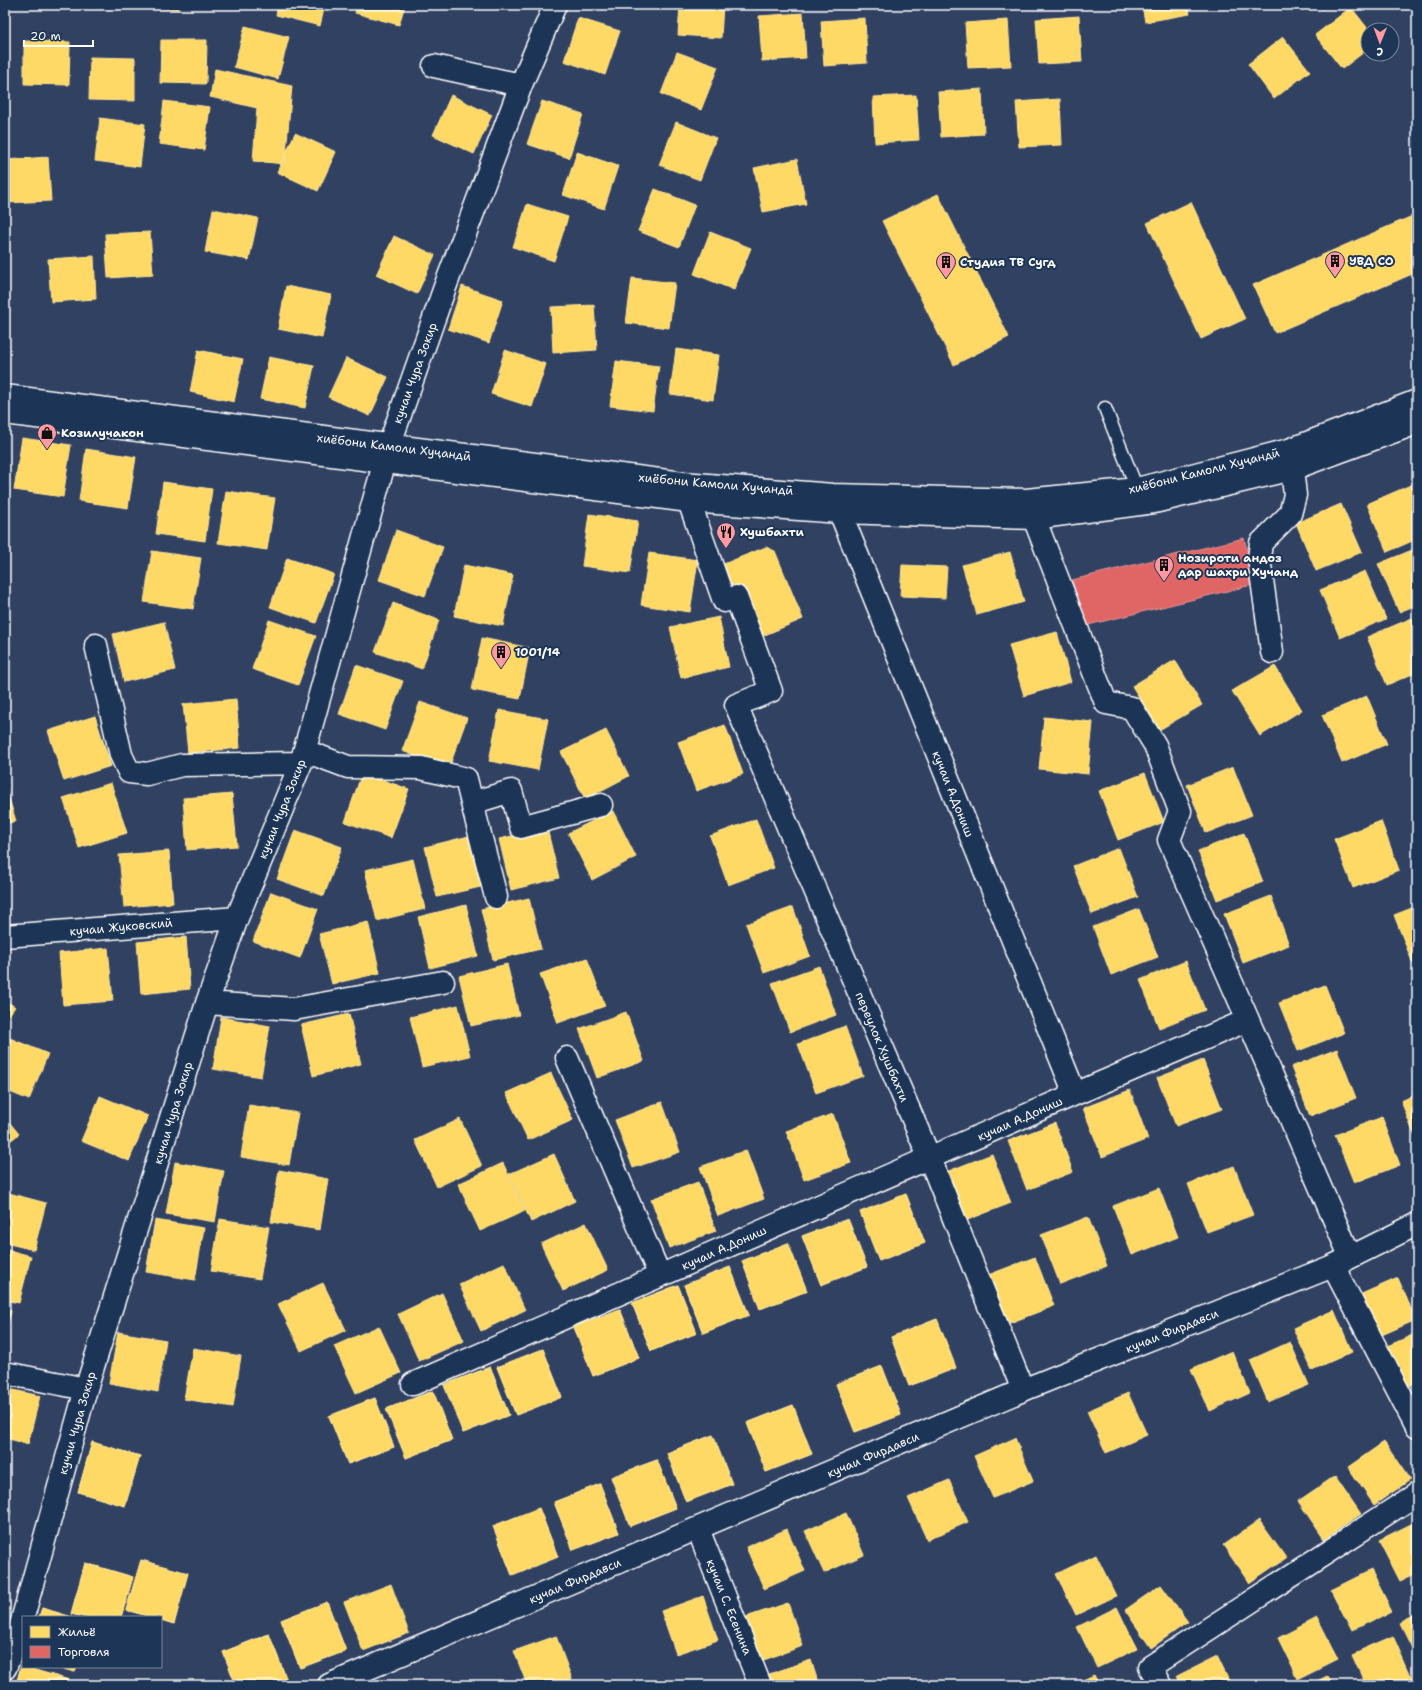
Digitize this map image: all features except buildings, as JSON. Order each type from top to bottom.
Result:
[{"type":"street","name":"кучаи Чура Зокир","points":[[24,1616],[86,1389],[208,1003],[237,918],[303,757],[387,454],[445,287],[521,86],[555,5]]},
{"type":"street","points":[[434,66],[521,86]]},
{"type":"street","name":"хиёбони Камоли Хуҷандӣ","points":[[5,396],[689,501],[840,512],[1034,518],[1154,502],[1292,469],[1417,423]]},
{"type":"street","name":"хиёбони Камоли Хуҷандӣ","points":[[5,413],[387,454],[683,483],[833,495],[1026,500],[1137,490],[1289,450],[1417,401]]},
{"type":"street","points":[[1272,652],[1259,558],[1261,543],[1290,514],[1295,495],[1292,469]]},
{"type":"street","name":"переулок Хушбахти","points":[[689,501],[724,601],[736,597],[771,690],[736,705],[930,1159],[1023,1390]]},
{"type":"street","name":"кучаи А.Дониш","points":[[413,1384],[930,1159],[1075,1094],[840,512]]},
{"type":"street","points":[[1034,518],[1106,703],[1132,708],[1155,745],[1180,811],[1169,840],[1248,1020],[1342,1261],[1417,1427]]},
{"type":"street","points":[[96,645],[121,755],[129,772],[147,774],[182,765],[303,757],[348,767],[421,768],[466,779],[496,897]]},
{"type":"street","points":[[472,803],[511,791],[521,827],[601,805]]},
{"type":"street","name":"кучаи Жуковский","points":[[5,936],[237,918]]},
{"type":"street","points":[[208,1003],[294,1009],[443,982]]},
{"type":"street","points":[[1075,1094],[1248,1020]]},
{"type":"street","points":[[567,1058],[660,1276]]},
{"type":"street","name":"кучаи Фирдавси","points":[[329,1685],[1023,1390],[1342,1261],[1417,1224]]},
{"type":"street","points":[[5,1373],[86,1389]]},
{"type":"street","points":[[1160,1685],[1150,1667],[1417,1494]]},
{"type":"street","name":"кучаи С. Есенина","points":[[698,1529],[760,1685]]},
{"type":"street","name":"кучаи Чура Зокир","points":[[5,1668],[18,1638],[22,1622]]},
{"type":"lane","points":[[1105,408],[1137,490]]},
{"type":"place","name":"УВД СО","points":[[1335,278]]},
{"type":"place","name":"Студия ТВ Сугд","points":[[946,279]]},
{"type":"place","name":"Козилучакон","points":[[47,450]]},
{"type":"place","name":"Хушбахти","points":[[726,549]]},
{"type":"place","name":"Нозироти андоз дар шахри Хучанд","points":[[1164,582]]},
{"type":"place","name":"1001/14","points":[[501,669]]}]
